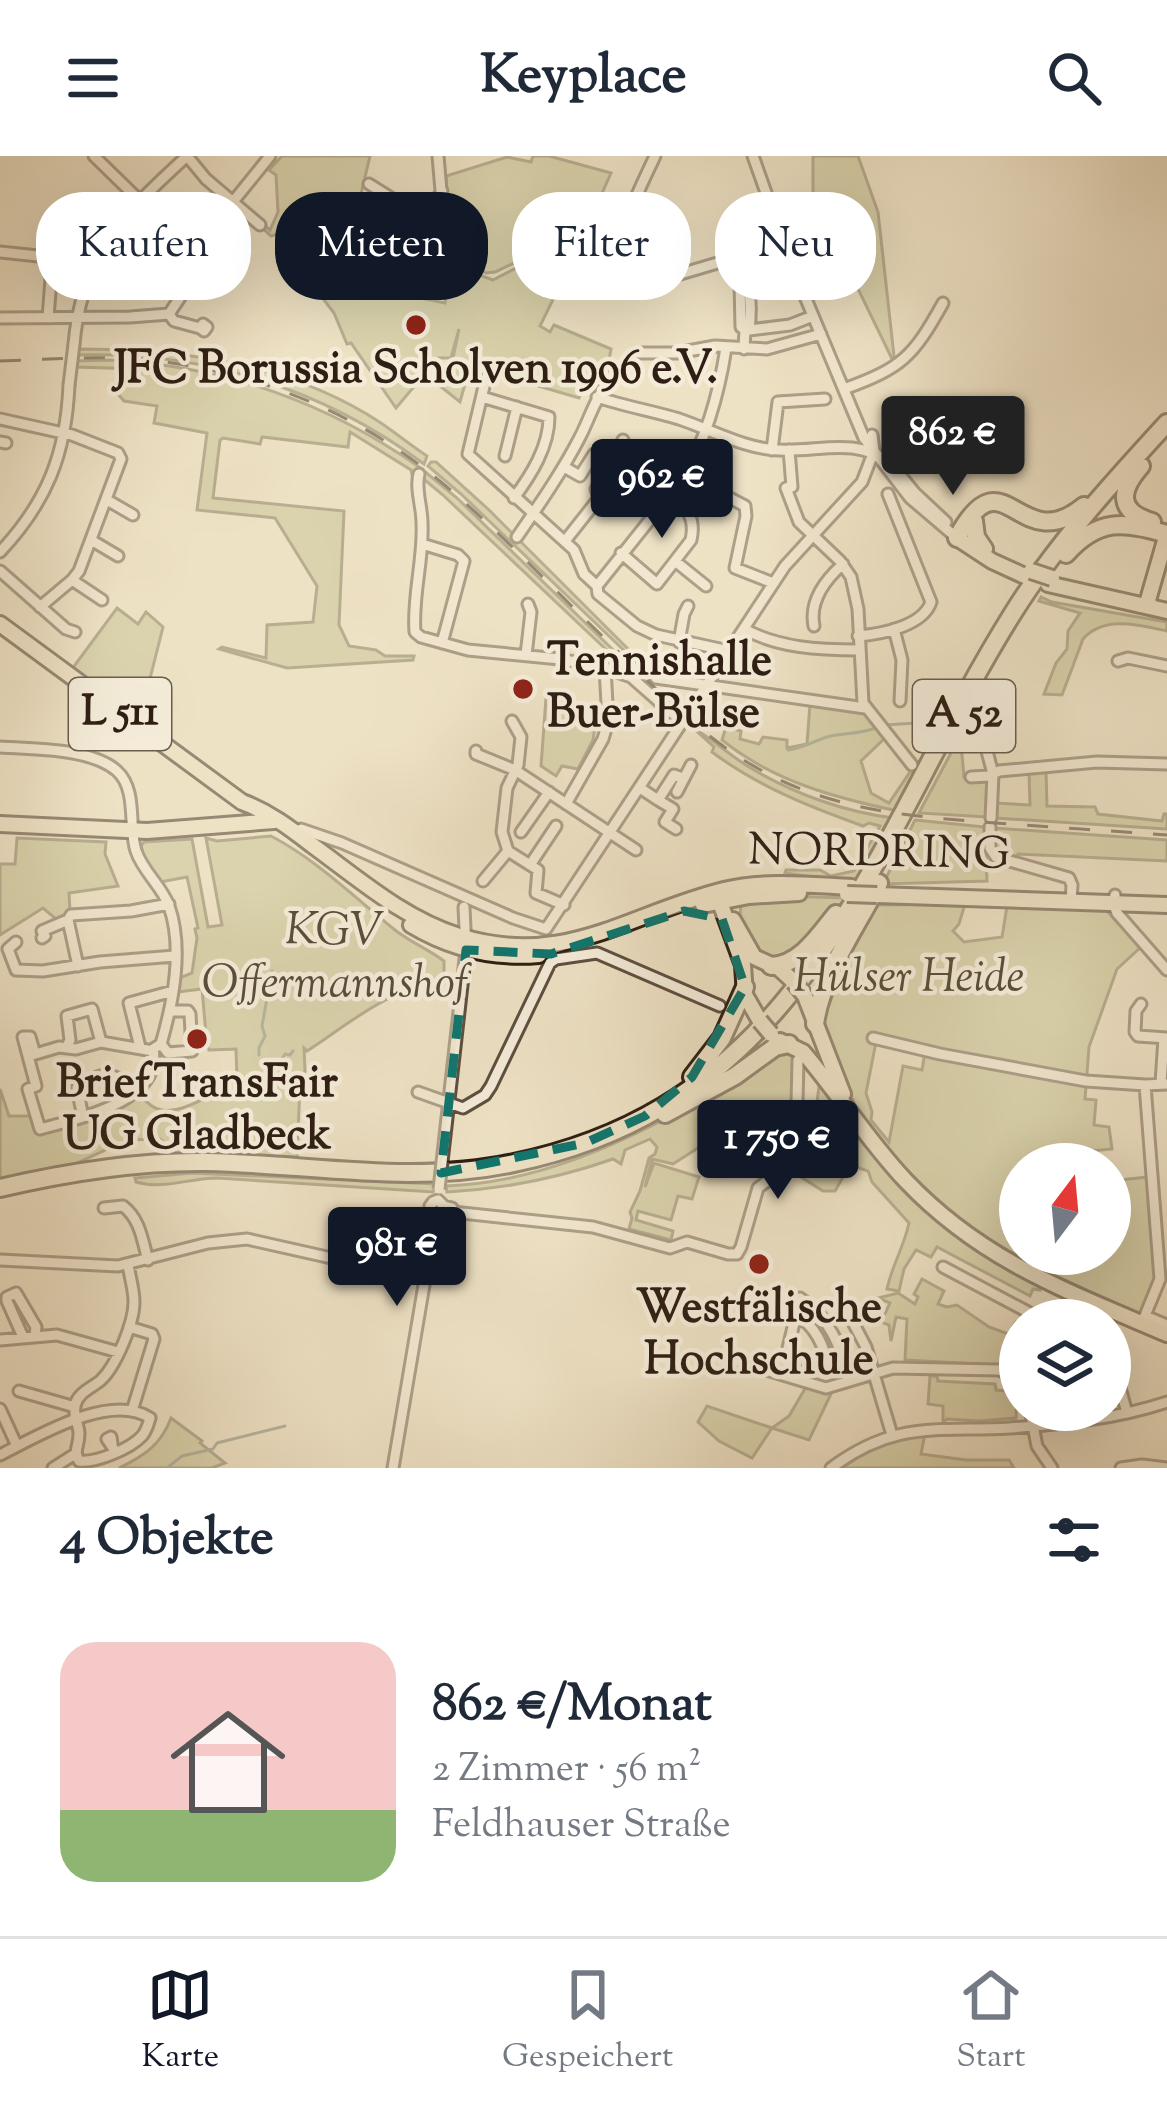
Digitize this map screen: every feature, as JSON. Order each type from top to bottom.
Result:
[{"type":"highway","name":"A 52","points":[[3,1191],[186,1168],[387,1179],[467,1177],[587,1149],[682,1102],[748,1050],[791,1004],[855,913],[1013,612],[1059,548],[1167,423]]},
{"type":"highway","name":"A 52","points":[[911,808],[1042,577],[1161,440]]},
{"type":"highway","points":[[1161,440],[1130,479],[1124,496],[1129,510],[1167,532]]},
{"type":"highway","points":[[961,528],[982,504],[996,501],[1040,523],[1060,521],[1087,504],[1128,465]]},
{"type":"highway","points":[[961,528],[983,508],[998,505],[1032,523],[1041,534],[1043,560],[1013,612]]},
{"type":"highway","points":[[1146,520],[1167,512]]},
{"type":"highway","points":[[1042,577],[1078,540],[1106,526],[1167,532]]},
{"type":"highway","points":[[961,528],[984,549]]},
{"type":"highway","points":[[771,966],[782,966],[799,956],[837,913],[911,808]]},
{"type":"highway","points":[[814,1024],[832,972],[899,844],[911,808]]},
{"type":"highway","points":[[644,1120],[707,1060],[745,988]]},
{"type":"highway","points":[[644,1120],[687,1104],[775,1048],[794,1052]]},
{"type":"highway","name":"A 52","points":[[3,1191],[54,1176],[126,1165],[207,1162],[387,1173],[467,1171],[554,1154],[644,1120]]},
{"type":"highway","points":[[171,1154],[207,1162]]},
{"type":"highway","points":[[54,1176],[81,1164]]},
{"type":"main road","points":[[961,528],[992,560],[1157,604]]},
{"type":"main road","points":[[1157,604],[1167,532]]},
{"type":"main road","points":[[984,549],[1042,577]]},
{"type":"main road","points":[[1157,604],[1167,560]]},
{"type":"main road","name":"L 511","points":[[0,624],[243,811],[280,827]]},
{"type":"main road","points":[[133,835],[243,811]]},
{"type":"main road","points":[[0,828],[133,835],[280,827]]},
{"type":"main road","name":"NORDRING","points":[[280,827],[423,932],[510,956],[568,951],[720,898],[849,890]]},
{"type":"main road","name":"NORDRING","points":[[280,827],[410,916],[463,943],[525,947],[571,943],[768,884],[1072,898],[1121,907],[1167,901]]},
{"type":"main road","points":[[733,928],[749,896]]},
{"type":"main road","points":[[720,898],[733,928],[749,1006],[766,1028],[794,1052],[802,1052],[903,1178],[935,1210],[1037,1278],[1167,1330]]},
{"type":"main road","points":[[684,910],[712,911],[733,928],[754,957],[780,969],[794,982],[811,1008],[849,1110]]},
{"type":"main road","points":[[745,988],[754,971],[771,966]]},
{"type":"main road","points":[[794,1052],[814,1024]]},
{"type":"street","points":[[94,156],[133,192]]},
{"type":"street","points":[[147,192],[187,156],[220,192]]},
{"type":"street","points":[[241,192],[270,156]]},
{"type":"street","points":[[369,184],[423,218],[442,191],[438,156]]},
{"type":"street","points":[[655,156],[617,245],[615,289],[732,258],[742,297],[741,327],[790,325],[813,316]]},
{"type":"street","points":[[753,156],[770,210],[864,438],[910,497],[961,528]]},
{"type":"street","points":[[251,218],[260,225]]},
{"type":"street","points":[[0,252],[36,255]]},
{"type":"street","points":[[49,318],[50,300]]},
{"type":"street","points":[[2,547],[25,524],[55,469],[65,434],[83,300]]},
{"type":"street","points":[[169,314],[178,300]]},
{"type":"street","points":[[846,389],[884,373],[911,354],[943,303]]},
{"type":"street","points":[[0,318],[169,314]]},
{"type":"street","points":[[169,314],[174,321],[200,328]]},
{"type":"street","points":[[744,349],[747,330]]},
{"type":"street","points":[[635,353],[677,353],[701,346],[781,347],[821,334]]},
{"type":"street","points":[[597,586],[694,459],[721,379],[726,348]]},
{"type":"street","points":[[486,378],[468,454],[574,550],[598,594],[638,626],[679,642],[729,651]]},
{"type":"street","points":[[517,538],[564,466],[606,385]]},
{"type":"street","points":[[846,389],[872,436],[915,494],[961,528]]},
{"type":"street","points":[[482,397],[548,415],[550,425],[535,466],[514,499]]},
{"type":"street","points":[[597,397],[772,450],[845,447],[874,452],[890,462]]},
{"type":"street","points":[[772,450],[778,402],[825,399]]},
{"type":"street","points":[[505,456],[517,406]]},
{"type":"street","points":[[0,419],[88,440],[118,453],[120,464],[72,580],[40,607]]},
{"type":"street","points":[[280,827],[342,843],[466,907],[546,929],[773,583],[862,482],[874,452],[872,436]]},
{"type":"street","points":[[565,542],[599,498],[596,489],[620,445],[672,492],[693,522],[691,540],[657,584],[621,554]]},
{"type":"street","points":[[789,450],[792,486],[786,488],[799,522],[851,577],[865,708],[912,765]]},
{"type":"street","points":[[564,466],[580,476],[593,454],[610,462]]},
{"type":"street","points":[[642,468],[634,479],[659,507]]},
{"type":"street","points":[[419,474],[422,544],[414,629],[421,637],[468,650],[605,668],[631,677],[682,722]]},
{"type":"street","points":[[706,488],[724,487],[724,495],[745,506],[735,568],[773,583]]},
{"type":"street","points":[[858,635],[894,629],[927,612],[931,602],[888,494]]},
{"type":"street","points":[[106,500],[133,515]]},
{"type":"street","points":[[92,540],[118,556]]},
{"type":"street","points":[[422,544],[464,561],[442,643]]},
{"type":"street","points":[[675,561],[706,586]]},
{"type":"street","points":[[814,626],[819,592],[843,564]]},
{"type":"street","points":[[0,571],[75,632]]},
{"type":"street","points":[[72,580],[102,600]]},
{"type":"street","points":[[526,656],[528,604]]},
{"type":"street","points":[[679,642],[688,606]]},
{"type":"street","points":[[744,629],[788,645],[859,650]]},
{"type":"street","points":[[894,629],[902,660],[900,701]]},
{"type":"street","points":[[1118,661],[1128,658],[1167,666]]},
{"type":"street","points":[[566,803],[606,730],[605,668]]},
{"type":"street","points":[[656,678],[865,708]]},
{"type":"street","points":[[978,717],[991,775]]},
{"type":"street","points":[[512,722],[521,736]]},
{"type":"street","points":[[531,724],[521,736],[507,788],[502,832],[508,851],[539,873],[536,893],[564,905]]},
{"type":"street","points":[[0,747],[74,754],[111,767],[125,782],[140,862],[169,904],[175,956],[170,1011],[157,1048],[155,1058],[140,1086],[122,1103],[40,1129],[28,1089],[36,1086],[32,1055],[101,1042],[157,1048],[168,1053],[191,1051],[190,1014],[170,1011]]},
{"type":"street","points":[[476,751],[515,770],[636,850]]},
{"type":"street","points":[[970,777],[1097,763],[1167,764]]},
{"type":"street","points":[[665,822],[691,765]]},
{"type":"street","name":"NORDRING","points":[[991,775],[990,848],[996,857],[1064,875],[1071,880],[1072,898]]},
{"type":"street","points":[[658,800],[673,776],[683,778]]},
{"type":"street","points":[[640,788],[673,809]]},
{"type":"street","points":[[521,832],[549,792]]},
{"type":"street","points":[[530,865],[556,826]]},
{"type":"street","points":[[483,881],[508,851]]},
{"type":"street","points":[[41,938],[45,936],[42,931],[71,915],[169,904]]},
{"type":"street","points":[[393,1468],[439,1205],[466,907]]},
{"type":"street","points":[[466,907],[470,929],[491,943]]},
{"type":"street","points":[[1121,907],[1167,970]]},
{"type":"street","points":[[68,919],[78,966]]},
{"type":"street","name":"NORDRING","points":[[423,932],[451,950],[460,966]]},
{"type":"street","points":[[16,943],[8,949],[16,970],[175,956]]},
{"type":"street","points":[[460,988],[463,943]]},
{"type":"street","points":[[418,1092],[468,1108],[485,1095],[556,959],[597,953],[720,1006]]},
{"type":"street","points":[[140,1047],[129,1002],[173,992]]},
{"type":"street","points":[[872,1038],[1086,1081],[1164,1084],[1165,1038],[1138,1036],[1136,1011],[1141,1004]]},
{"type":"street","points":[[66,1048],[68,1016],[92,1010],[101,1042]]},
{"type":"street","points":[[439,1205],[593,1227],[670,1248],[688,1243],[728,1254],[739,1252],[758,1188],[773,1178],[788,1138],[796,1102],[794,1052]]},
{"type":"street","points":[[83,1117],[77,1088],[81,1082],[107,1074],[140,1086]]},
{"type":"street","points":[[1143,1320],[1164,1279],[1145,1085]]},
{"type":"street","points":[[1154,1202],[1167,1201]]},
{"type":"street","points":[[104,1208],[123,1206],[132,1213],[148,1260]]},
{"type":"street","points":[[0,1260],[128,1265],[247,1239],[424,1279]]},
{"type":"street","points":[[78,1463],[75,1413],[80,1395],[110,1369],[129,1327],[134,1303],[128,1265]]},
{"type":"street","points":[[944,1267],[1003,1299]]},
{"type":"street","points":[[22,1337],[7,1301],[16,1293],[36,1327],[35,1336]]},
{"type":"street","points":[[845,1363],[830,1367],[790,1355],[787,1350],[800,1298],[819,1312],[835,1334],[845,1363],[850,1380]]},
{"type":"street","points":[[847,1311],[866,1347],[892,1435]]},
{"type":"street","points":[[795,1314],[818,1336],[830,1367]]},
{"type":"street","points":[[129,1327],[152,1334],[154,1339],[135,1411]]},
{"type":"street","points":[[0,1340],[67,1336],[118,1352]]},
{"type":"street","points":[[733,1360],[823,1387],[908,1367],[999,1370]]},
{"type":"street","points":[[19,1391],[75,1413],[135,1411],[150,1418],[145,1433],[78,1463],[53,1468]]},
{"type":"street","points":[[1131,1413],[1167,1402]]},
{"type":"street","points":[[0,1409],[17,1446]]},
{"type":"street","points":[[0,1455],[75,1413]]},
{"type":"street","points":[[831,1468],[860,1448],[892,1435],[999,1427]]},
{"type":"street","points":[[1032,1431],[1052,1468]]},
{"type":"street","points":[[1121,1468],[1167,1468]]},
{"type":"highlighted area","points":[[684,911],[722,919],[745,987],[692,1077],[645,1116],[585,1143],[441,1173],[466,950],[551,954]]},
{"type":"green space","points":[[282,156],[370,156],[361,192],[277,192],[276,175],[269,170]]},
{"type":"green space","points":[[533,156],[549,156],[611,173],[603,192],[512,192],[512,264],[488,273],[488,192],[447,192],[446,176],[507,157],[531,162]]},
{"type":"green space","points":[[813,156],[858,156],[871,192],[813,192]]},
{"type":"green space","points":[[876,206],[878,212],[895,365],[863,300],[876,300]]},
{"type":"green space","points":[[275,219],[275,235],[271,236],[259,221],[270,230]]},
{"type":"green space","points":[[512,270],[512,300],[553,300],[540,326],[550,332],[554,325],[611,349],[605,384],[583,389],[579,398],[470,366],[460,402],[435,382],[452,363],[459,329],[451,358],[438,358],[396,408],[351,343],[347,344],[324,300],[488,300],[488,278]]},
{"type":"green space","points":[[77,349],[156,352],[273,373],[346,403],[427,456],[424,464],[344,414],[259,380],[170,360],[76,355]]},
{"type":"green space","points":[[76,361],[193,370],[273,392],[349,425],[422,469],[413,479],[411,470],[350,432],[348,447],[262,437],[260,444],[223,438],[213,498],[344,511],[339,625],[349,646],[385,656],[414,656],[413,660],[287,668],[219,649],[266,658],[267,625],[313,622],[317,586],[275,518],[197,510],[207,433],[154,423],[157,406],[124,401],[118,394],[138,369],[76,367]]},
{"type":"green space","points":[[431,462],[488,509],[657,682],[428,466]]},
{"type":"green space","points":[[424,471],[457,498],[682,717],[420,476]]},
{"type":"green space","points":[[1041,597],[1167,622],[1167,631],[1111,624],[1091,632],[1083,639],[1062,695],[1044,694],[1067,649],[1068,631],[1080,613],[1039,601]]},
{"type":"green space","points":[[117,608],[138,624],[146,612],[163,627],[140,718],[72,669]]},
{"type":"green space","points":[[546,698],[592,708],[597,714],[593,740],[578,769],[562,766],[556,776],[541,766]]},
{"type":"green space","points":[[810,704],[862,711],[886,737],[861,761],[871,793],[889,803],[916,763],[920,766],[898,811],[806,786],[762,767],[722,740],[726,727],[741,731],[740,739],[759,744],[763,737],[787,740],[787,748],[807,744]]},
{"type":"green space","points":[[976,706],[973,720],[981,733],[964,736],[964,777],[991,781],[987,817],[919,813]]},
{"type":"green space","points":[[693,728],[783,785],[837,806],[894,818],[854,883],[785,873],[820,870],[831,876],[854,871],[880,826],[863,826],[766,785],[712,752],[714,747]]},
{"type":"green space","points":[[1046,770],[1047,806],[1095,807],[1098,814],[1162,821],[1167,814],[1167,829],[995,818],[996,803],[1030,805],[1029,772]]},
{"type":"green space","points":[[915,820],[985,827],[987,881],[883,884]]},
{"type":"green space","points":[[994,828],[1167,840],[1167,861],[1018,854],[1016,861],[997,850]]},
{"type":"green space","name":"KGV Offermannshof","points":[[271,836],[444,961],[444,984],[389,998],[307,1051],[304,1048],[297,1157],[178,1155],[160,1139],[127,1140],[60,1171],[0,1182],[0,1089],[9,1116],[34,1116],[38,1131],[137,1093],[158,1109],[181,1108],[237,1080],[236,1049],[209,1050],[207,1045],[202,989],[177,992],[177,979],[192,973],[198,928],[187,877],[160,882],[141,846],[192,839],[208,927],[222,925],[206,838]]},
{"type":"green space","points":[[17,838],[106,842],[105,854],[118,886],[69,893],[70,912],[56,919],[43,908],[0,935],[0,864],[15,864]]},
{"type":"green space","points":[[783,896],[846,898],[797,954],[761,960],[742,926],[742,904]]},
{"type":"green space","name":"Hülser Heide","points":[[965,904],[953,931],[964,942],[1002,937],[1007,906],[1104,908],[1141,947],[1117,969],[1089,1047],[1085,1099],[1096,1100],[1094,1125],[1109,1127],[1111,1143],[999,1143],[999,1248],[939,1207],[897,1164],[857,1110],[823,1020],[852,945],[878,905]],"holes":[[[877,1037],[926,1046],[922,1070],[903,1066],[889,1142],[871,1120],[866,1093]]]},
{"type":"green space","points":[[798,1050],[793,1105],[783,1139],[727,1123],[710,1130],[704,1150],[698,1148],[673,1164],[652,1159],[645,1187],[654,1163],[699,1177],[692,1199],[678,1196],[671,1220],[638,1211],[636,1220],[673,1231],[671,1240],[629,1229],[630,1212],[649,1158],[657,1147],[650,1139],[625,1150],[621,1164],[613,1159],[531,1182],[447,1192],[446,1186],[511,1178],[605,1148],[693,1104],[761,1058]]},
{"type":"green space","points":[[820,1078],[947,1225],[999,1263],[999,1275],[1022,1275],[1040,1284],[1040,1290],[1033,1289],[1030,1296],[937,1247],[931,1257],[916,1250],[904,1269],[899,1291],[887,1289],[909,1223],[872,1182],[868,1171],[850,1165],[835,1191],[823,1191],[801,1177],[813,1135]]},
{"type":"green space","points":[[192,1173],[436,1184],[433,1192],[217,1178],[156,1185],[135,1178]]},
{"type":"green space","name":"Hülser Heide","points":[[1148,1177],[1157,1277],[1142,1315],[1131,1310],[1131,1299],[1107,1299],[1054,1275],[1131,1275],[1131,1179]]},
{"type":"green space","points":[[922,1279],[944,1291],[938,1304],[957,1305],[999,1331],[999,1365],[905,1360],[907,1319],[896,1317],[891,1341],[889,1325],[881,1322],[890,1303],[878,1298],[898,1293],[915,1304],[918,1297],[914,1294]]},
{"type":"green space","points":[[930,1376],[937,1376],[938,1381],[995,1384],[999,1419],[947,1419],[943,1423],[943,1406],[928,1404]]},
{"type":"green space","points":[[806,1387],[831,1394],[809,1440],[772,1428],[789,1416]]},
{"type":"green space","points":[[707,1406],[772,1428],[752,1458],[719,1441],[698,1422]]},
{"type":"green space","points":[[171,1418],[225,1463],[212,1468],[119,1468],[151,1449]]},
{"type":"green space","points":[[925,1434],[921,1454],[1009,1460],[1014,1468],[840,1468],[866,1450]]},
{"type":"waterway","points":[[884,725],[938,724]]},
{"type":"waterway","points":[[788,750],[876,728]]},
{"type":"waterway","points":[[259,1055],[272,971]]},
{"type":"waterway","points":[[271,1065],[293,1051]]},
{"type":"waterway","points":[[167,1468],[182,1456],[213,1449],[217,1443],[285,1426]]},
{"type":"railway","points":[[0,361],[108,358],[208,369],[278,389],[376,435],[456,495],[701,729],[748,763],[800,789],[910,815],[1167,835]]},
{"type":"place","name":"JFC Borussia Scholven 1996 e.V.","points":[[416,325]]},
{"type":"place","name":"Tennishalle Buer-Bülse","points":[[523,689]]},
{"type":"place","name":"BriefTransFair UG Gladbeck","points":[[197,1039]]},
{"type":"place","name":"Westfälische Hochschule","points":[[759,1264]]}]
